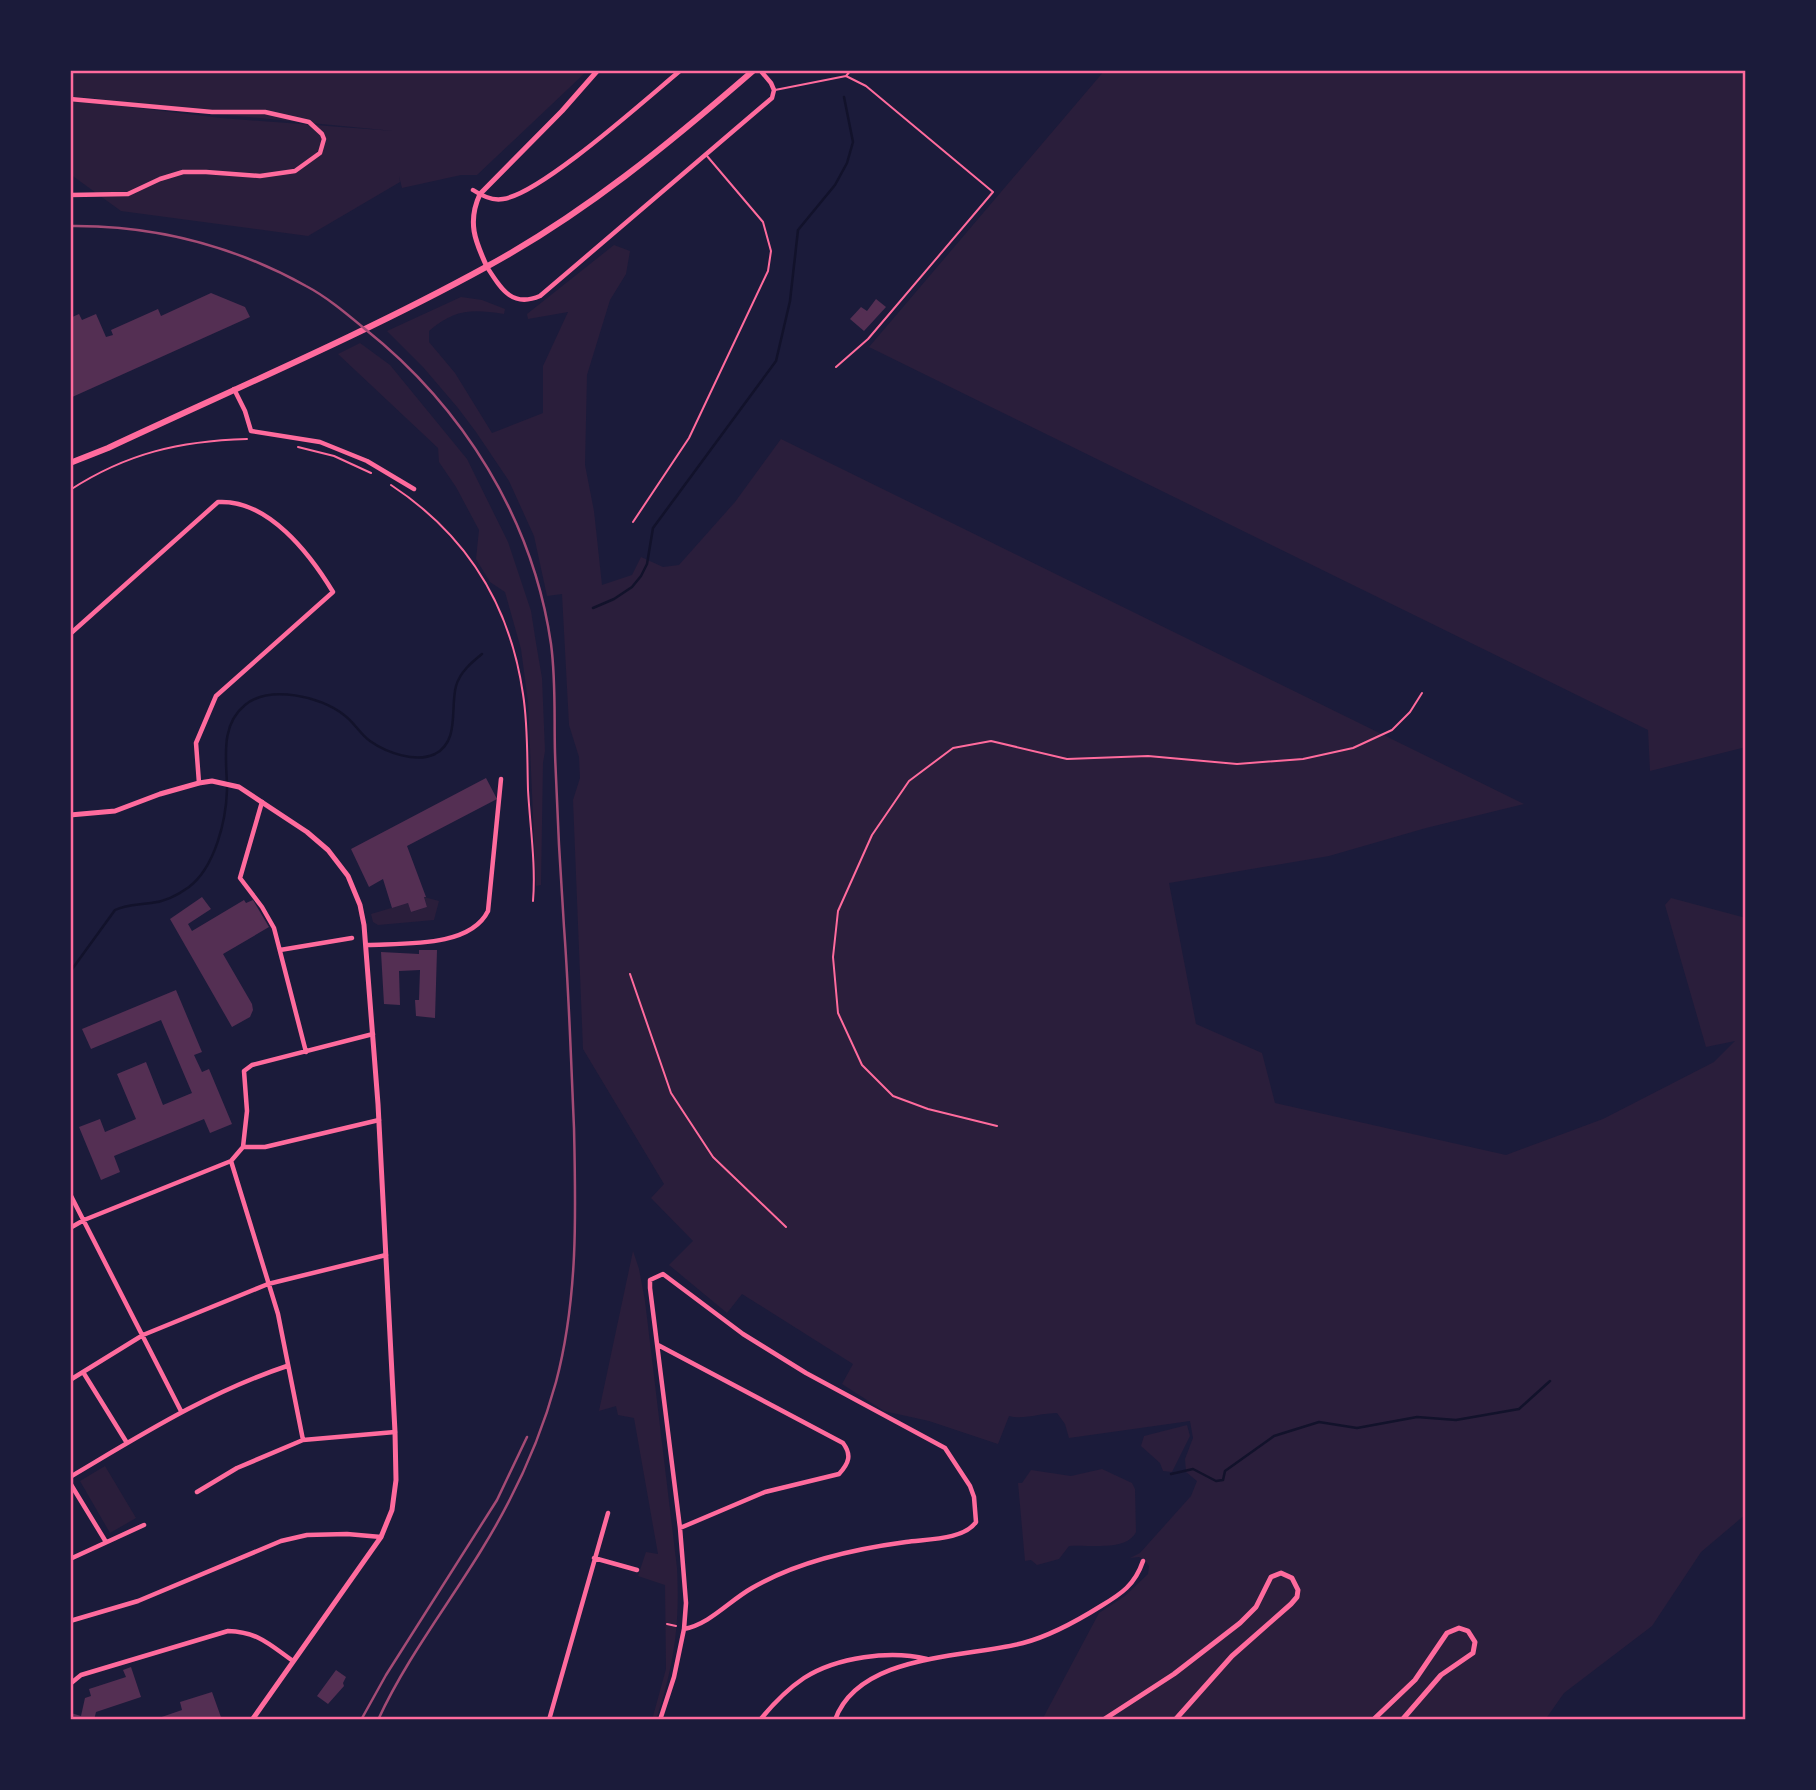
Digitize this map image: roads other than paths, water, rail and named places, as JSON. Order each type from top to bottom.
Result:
[{"type":"main road","points":[[70,463],[108,448],[343,338],[487,267],[573,214],[628,176],[686,130],[754,70]]},
{"type":"street","points":[[598,70],[562,111],[480,194],[475,205],[472,231],[487,267],[515,300],[528,302],[540,296],[772,97],[774,90],[771,83],[760,70]]},
{"type":"street","points":[[473,190],[494,200],[506,199],[524,191],[578,154],[681,70]]},
{"type":"street","points":[[70,99],[212,113],[265,112],[309,121],[324,139],[320,153],[295,171],[260,176],[183,172],[128,194],[70,195]]},
{"type":"street","points":[[234,389],[251,431],[320,442],[367,461],[414,489]]},
{"type":"street","points":[[70,634],[218,502],[251,508],[290,535],[307,554],[333,592],[216,696],[196,743],[199,783]]},
{"type":"street","points":[[367,945],[434,942],[454,937],[482,923],[488,911],[501,779]]},
{"type":"street","points":[[70,815],[115,811],[199,783],[212,781],[239,787],[307,832],[339,863],[348,876],[360,905],[367,945],[387,1255],[395,1432],[392,1510],[381,1537],[252,1720]]},
{"type":"street","points":[[262,802],[240,878],[274,928],[306,1052]]},
{"type":"street","points":[[280,950],[352,938]]},
{"type":"street","points":[[70,1228],[230,1161],[243,1147],[247,1111],[244,1071],[252,1065],[373,1034]]},
{"type":"street","points":[[243,1147],[265,1147],[379,1121]]},
{"type":"street","points":[[230,1161],[280,1323],[303,1440]]},
{"type":"street","points":[[70,1194],[181,1411]]},
{"type":"street","points":[[70,1380],[143,1335],[268,1284],[387,1255]]},
{"type":"street","points":[[660,1720],[674,1677],[684,1629],[685,1604],[680,1528],[650,1288],[650,1280],[663,1274],[743,1334],[806,1373],[945,1448],[970,1486],[974,1497],[976,1522],[972,1529],[952,1536],[869,1547],[799,1567],[751,1588],[697,1626],[684,1629]]},
{"type":"street","points":[[657,1345],[843,1443],[850,1455],[848,1465],[839,1474],[765,1492],[680,1528]]},
{"type":"street","points":[[70,1477],[181,1411],[247,1380],[287,1366]]},
{"type":"street","points":[[83,1372],[127,1443]]},
{"type":"street","points":[[197,1492],[237,1468],[303,1440],[395,1432]]},
{"type":"street","points":[[70,1483],[106,1542]]},
{"type":"street","points":[[549,1720],[608,1513]]},
{"type":"street","points":[[70,1559],[144,1525]]},
{"type":"street","points":[[70,1621],[138,1601],[281,1541],[307,1535],[381,1537]]},
{"type":"street","points":[[594,1558],[636,1570]]},
{"type":"street","points":[[835,1720],[851,1693],[882,1672],[927,1660],[1026,1642],[1051,1632],[1113,1599],[1138,1577],[1143,1561]]},
{"type":"street","points":[[1103,1720],[1174,1674],[1244,1619],[1255,1607],[1271,1577],[1281,1573],[1292,1578],[1297,1583],[1298,1591],[1292,1604],[1232,1656],[1175,1720]]},
{"type":"street","points":[[1373,1720],[1415,1680],[1447,1633],[1459,1628],[1468,1631],[1475,1642],[1473,1653],[1441,1675],[1402,1720]]},
{"type":"street","points":[[70,1684],[81,1675],[228,1631],[257,1636],[293,1661]]},
{"type":"street","points":[[760,1720],[774,1703],[806,1677],[838,1664],[897,1655],[927,1660]]},
{"type":"lane","points":[[846,76],[850,70]]},
{"type":"lane","points":[[774,90],[846,76],[866,86],[993,192],[868,339],[836,367]]},
{"type":"lane","points":[[633,522],[689,438],[768,271],[771,251],[763,222],[706,154]]},
{"type":"waterway","points":[[593,608],[614,599],[632,587],[641,576],[647,564],[653,528],[776,361],[790,301],[798,230],[835,185],[847,163],[853,142],[844,97]]},
{"type":"waterway","points":[[70,972],[115,910],[171,898],[189,887],[206,868],[217,843],[224,815],[228,733],[237,713],[245,705],[267,695],[309,698],[334,708],[377,745],[402,755],[427,757],[443,748],[448,741],[453,723],[456,686],[460,676],[482,654]]},
{"type":"waterway","points":[[1171,1474],[1193,1469],[1216,1481],[1223,1480],[1225,1471],[1274,1436],[1319,1422],[1357,1428],[1417,1417],[1456,1420],[1519,1409],[1550,1381]]},
{"type":"railway","points":[[70,226],[132,229],[192,240],[250,259],[329,300],[400,360],[433,394],[462,430],[488,469],[510,510],[528,553],[542,598],[554,672],[555,753],[574,1128],[574,1256],[568,1319],[550,1404],[515,1489],[482,1549],[401,1675],[378,1720]]},
{"type":"railway","points":[[361,1720],[386,1675],[497,1500],[527,1437]]}]
